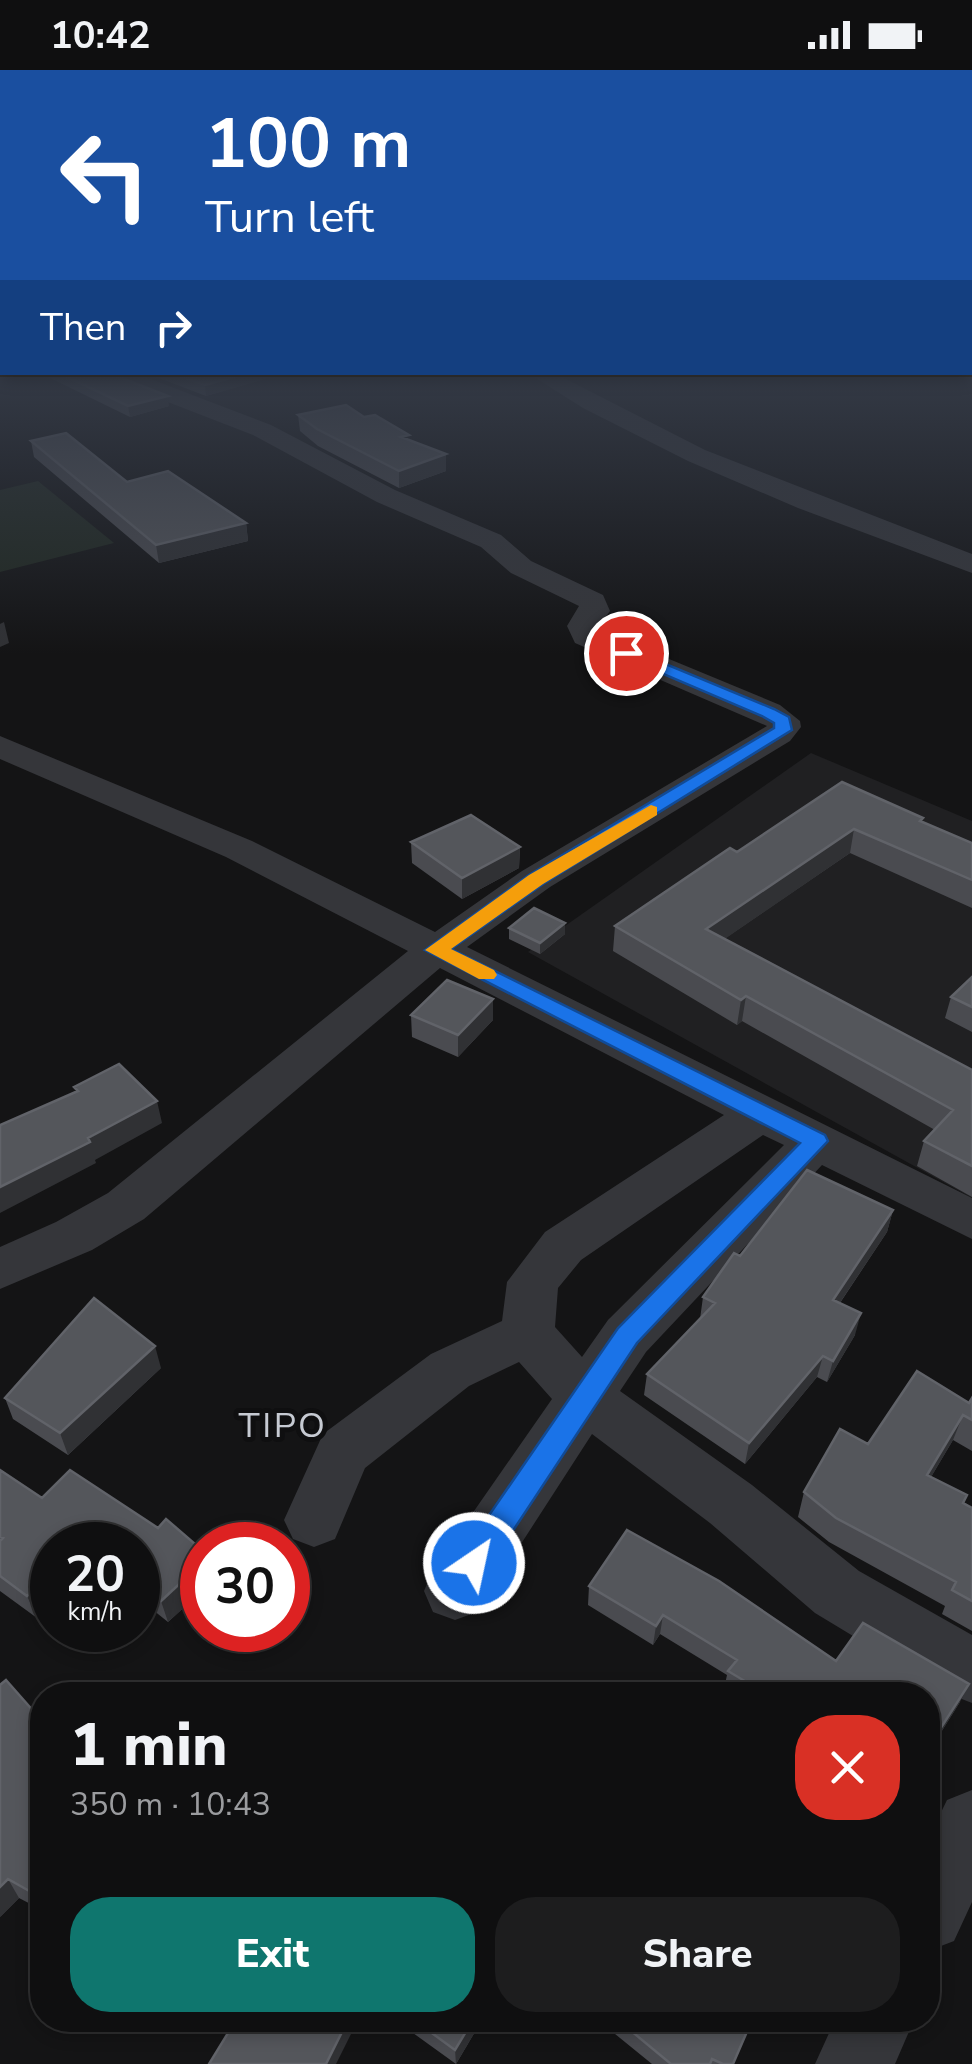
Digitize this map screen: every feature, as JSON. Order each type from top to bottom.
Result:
[{"type":"street","points":[[0,1270],[74,1236],[126,1206],[436,950],[536,880],[783,730],[783,721],[586,636],[582,626],[594,611],[593,602],[521,567],[491,541],[386,496],[333,468]]},
{"type":"street","points":[[734,468],[972,564]]},
{"type":"street","points":[[0,746],[221,840],[972,1220]]},
{"type":"street","points":[[762,1113],[563,1246],[533,1282],[527,1334],[586,1397],[740,1510],[836,1592],[972,1671]]},
{"type":"street","points":[[455,1590],[627,1336],[816,1141]]},
{"type":"street","points":[[314,1520],[343,1452],[450,1370],[527,1334]]},
{"type":"street","points":[[940,1891],[972,1826]]},
{"type":"street","points":[[854,2064],[870,2032]]},
{"type":"shaded area","points":[[38,481],[114,543],[0,572],[0,490]]},
{"type":"shaded area","points":[[811,753],[972,821],[972,1198],[528,952]]},
{"type":"building","points":[[64,468],[110,468],[127,482],[168,471],[246,523],[156,545]]},
{"type":"building","points":[[842,782],[972,843],[972,880],[854,829],[706,929],[972,1070],[972,1166],[924,1141],[953,1110],[746,996],[741,1000],[615,926],[730,848],[737,852]]},
{"type":"building","points":[[471,815],[520,847],[462,878],[411,842]]},
{"type":"building","points":[[534,908],[565,923],[540,943],[509,928]]},
{"type":"building","points":[[972,977],[972,1007],[951,997]]},
{"type":"building","points":[[447,980],[493,999],[458,1035],[411,1015]]},
{"type":"building","points":[[119,1064],[157,1101],[88,1138],[90,1142],[0,1187],[0,1125],[78,1091],[74,1087]]},
{"type":"building","points":[[807,1170],[893,1210],[833,1300],[861,1313],[833,1361],[823,1356],[749,1443],[647,1374],[715,1303],[703,1297],[734,1253],[740,1256]]},
{"type":"building","points":[[94,1298],[155,1346],[60,1433],[5,1398]]},
{"type":"building","points":[[917,1371],[969,1403],[972,1398],[972,1420],[963,1415],[927,1475],[967,1495],[963,1503],[972,1508],[972,1601],[952,1590],[956,1582],[836,1518],[804,1492],[840,1429],[868,1444]]},
{"type":"building","points":[[0,1470],[42,1498],[70,1470],[149,1522],[30,1522],[27,1596],[0,1576]]},
{"type":"building","points":[[166,1519],[180,1531],[180,1583],[161,1601],[160,1526]]},
{"type":"building","points":[[627,1530],[719,1581],[836,1661],[863,1623],[969,1684],[940,1729],[940,1682],[746,1682],[728,1671],[737,1660],[663,1615],[656,1626],[589,1586]]},
{"type":"building","points":[[6,1680],[30,1707],[30,1891],[8,1879],[0,1887],[0,1685]]},
{"type":"building","points":[[229,2032],[342,2032],[326,2064],[209,2064]]},
{"type":"building","points":[[430,2032],[466,2032],[455,2050]]},
{"type":"building","points":[[632,2032],[747,2032],[733,2064],[712,2059],[710,2064],[671,2064]]},
{"type":"slow traffic","points":[[486,975],[436,950],[536,880],[651,811]]},
{"type":"district","name":"TIPO","points":[[283,1425]]},
{"type":"route","points":[[474,1563],[627,1336],[816,1141],[436,950],[536,880],[783,730],[783,721],[768,712],[626,653]]}]
